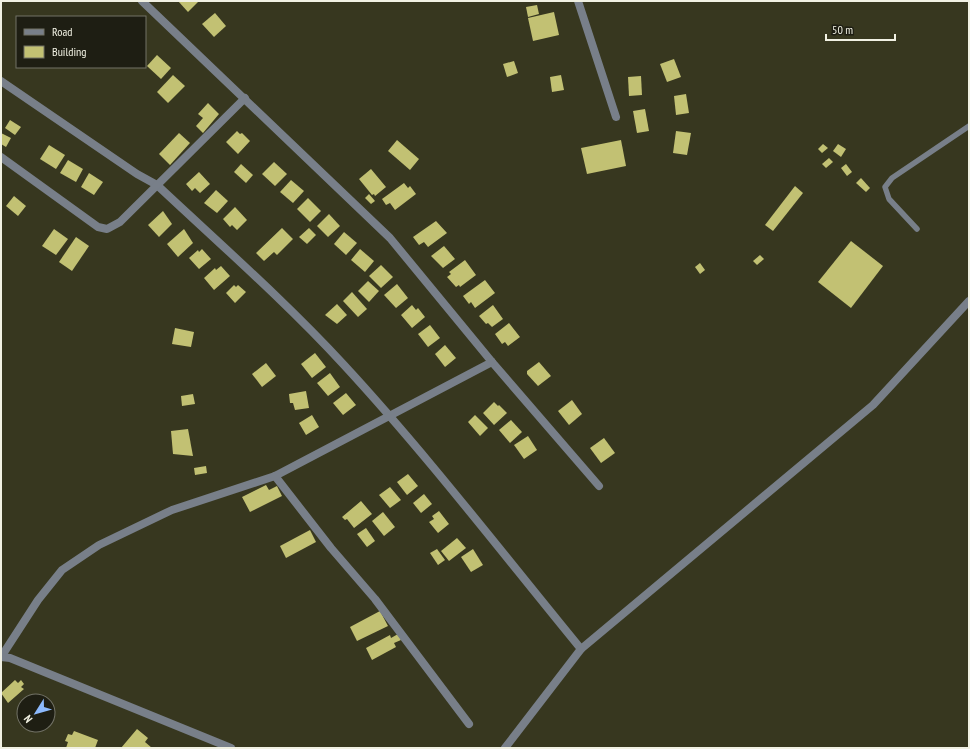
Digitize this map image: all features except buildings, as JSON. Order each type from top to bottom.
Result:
[{"type":"street","points":[[142,1],[390,238],[492,362],[599,486]]},
{"type":"street","points":[[578,1],[616,117]]},
{"type":"street","points":[[1,81],[137,174],[158,185],[284,304],[343,364],[389,415],[581,649]]},
{"type":"street","points":[[1,157],[98,227],[107,230],[120,222],[245,98]]},
{"type":"street","points":[[505,748],[581,649],[873,404],[969,301]]},
{"type":"street","points":[[231,748],[10,658],[1,657],[38,600],[62,570],[93,549],[172,510],[275,476],[492,362]]},
{"type":"street","points":[[275,476],[331,548],[375,598],[469,724]]},
{"type":"lane","points":[[917,229],[890,199],[885,187],[892,178],[969,126]]}]
